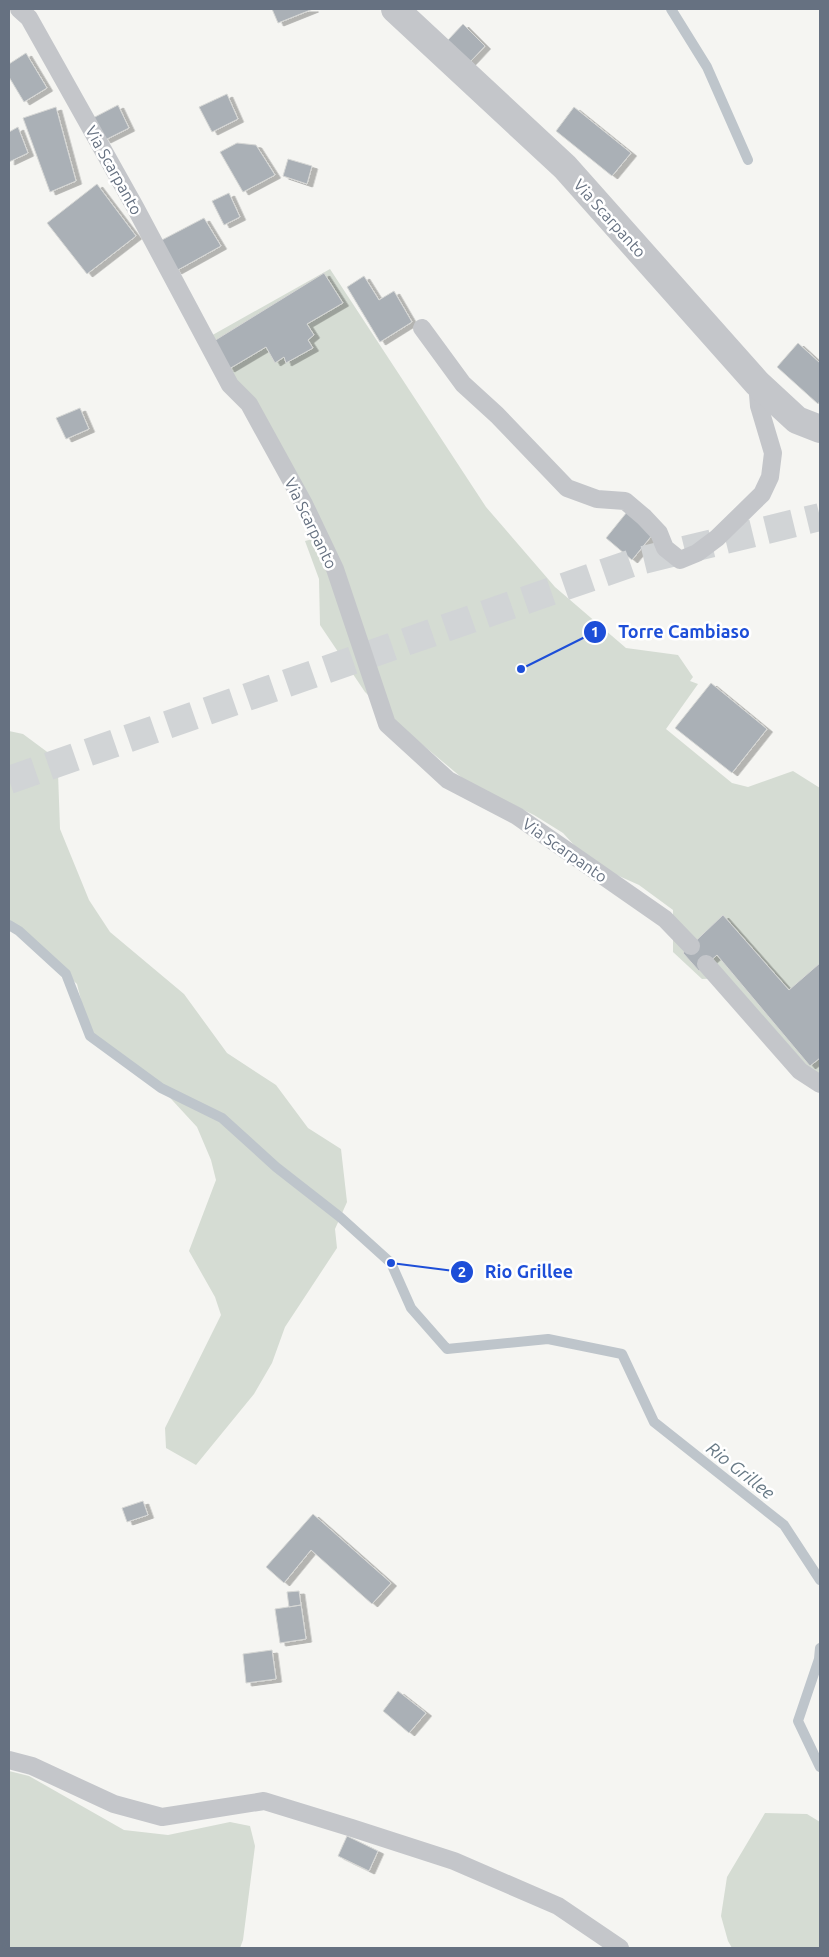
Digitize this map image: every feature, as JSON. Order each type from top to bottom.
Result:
[{"type":"street","name":"Via Scarpanto","points":[[395,9],[565,167],[757,383],[797,420],[820,429]]},
{"type":"lane","name":"Via Scarpanto","points":[[19,9],[30,18],[230,385],[249,404],[304,504],[335,568],[387,724],[448,780],[517,816],[665,919],[691,946]]},
{"type":"lane","points":[[422,328],[463,384],[497,415],[568,488],[597,500],[625,501],[659,533],[665,548],[680,560],[697,553],[717,538],[762,494],[770,477],[773,453],[759,406],[757,383]]},
{"type":"lane","points":[[706,964],[800,1071],[820,1084]]},
{"type":"lane","points":[[9,1760],[32,1766],[114,1804],[162,1817],[264,1801],[454,1861],[558,1906],[620,1948]]},
{"type":"shaded area","points":[[330,269],[486,507],[555,587],[626,648],[678,655],[693,677],[690,681],[698,684],[666,729],[732,783],[748,787],[793,771],[820,788],[820,1080],[727,978],[702,979],[673,952],[673,910],[639,885],[601,868],[586,858],[563,833],[534,815],[467,782],[400,726],[365,692],[320,625],[319,579],[305,541],[320,537],[209,337]]},
{"type":"shaded area","points":[[9,731],[23,734],[50,754],[58,773],[60,829],[89,900],[110,932],[184,994],[227,1053],[276,1085],[308,1128],[341,1149],[347,1202],[335,1229],[337,1248],[285,1327],[272,1363],[254,1394],[196,1465],[166,1448],[165,1428],[221,1315],[215,1297],[189,1251],[216,1180],[211,1160],[197,1127],[161,1088],[120,1055],[90,1036],[77,984],[19,931],[9,925]]},
{"type":"shaded area","points":[[9,1771],[29,1776],[124,1830],[168,1835],[230,1822],[250,1826],[255,1846],[243,1940],[240,1948],[9,1948]]},
{"type":"shaded area","points":[[765,1813],[807,1814],[820,1822],[820,1948],[732,1948],[728,1941],[721,1916],[727,1877]]},
{"type":"building","points":[[272,9],[313,9],[278,23]]},
{"type":"building","points":[[463,24],[485,46],[470,62],[448,40]]},
{"type":"building","points":[[26,53],[47,88],[24,102],[9,77],[9,64]]},
{"type":"building","points":[[227,94],[238,119],[212,132],[199,107]]},
{"type":"building","points":[[118,105],[129,128],[105,140],[93,118]]},
{"type":"building","points":[[56,107],[76,181],[50,192],[23,118]]},
{"type":"building","points":[[574,107],[631,153],[612,176],[556,131]]},
{"type":"building","points":[[18,127],[28,153],[9,162],[9,132]]},
{"type":"building","points":[[237,143],[256,145],[275,175],[243,192],[220,152]]},
{"type":"building","points":[[288,159],[312,166],[307,184],[283,176]]},
{"type":"building","points":[[97,184],[136,236],[87,274],[47,223]]},
{"type":"building","points":[[229,193],[240,217],[224,225],[212,201]]},
{"type":"building","points":[[204,218],[221,246],[176,271],[160,241]]},
{"type":"building","points":[[324,273],[343,303],[307,324],[314,335],[308,340],[313,348],[286,363],[284,357],[275,363],[266,347],[229,369],[214,341]]},
{"type":"building","points":[[364,276],[379,300],[394,291],[412,322],[380,342],[347,287]]},
{"type":"building","points":[[798,343],[820,363],[820,401],[818,404],[777,367]]},
{"type":"building","points":[[80,408],[89,429],[66,439],[56,418]]},
{"type":"building","points":[[627,512],[653,534],[632,560],[606,538]]},
{"type":"building","points":[[711,683],[767,729],[732,773],[675,728]]},
{"type":"building","points":[[723,915],[789,990],[820,963],[820,1058],[810,1066],[717,955],[699,971],[683,953]]},
{"type":"building","points":[[143,1501],[148,1515],[127,1522],[122,1508]]},
{"type":"building","points":[[313,1514],[391,1583],[372,1604],[311,1550],[284,1583],[266,1567]]},
{"type":"building","points":[[299,1591],[301,1605],[289,1607],[287,1592]]},
{"type":"building","points":[[301,1605],[306,1639],[280,1643],[275,1609]]},
{"type":"building","points":[[272,1650],[276,1679],[246,1683],[243,1654]]},
{"type":"building","points":[[398,1691],[426,1713],[409,1733],[383,1711]]},
{"type":"building","points":[[347,1836],[378,1851],[369,1871],[338,1856]]},
{"type":"waterway","points":[[671,9],[707,67],[748,160]]},
{"type":"waterway","name":"Rio Grillee","points":[[9,925],[19,931],[66,974],[90,1036],[161,1088],[222,1118],[276,1167],[340,1217],[391,1263],[411,1308],[447,1349],[548,1339],[622,1354],[654,1422],[784,1525],[820,1580]]},
{"type":"waterway","name":"Rio Grillee","points":[[820,1648],[819,1659],[798,1721],[820,1767]]},
{"type":"tunnel","points":[[9,780],[635,562],[820,517]]},
{"type":"place","name":"Torre Cambiaso","points":[[521,669]]},
{"type":"place","name":"Rio Grillee","points":[[391,1263]]}]
